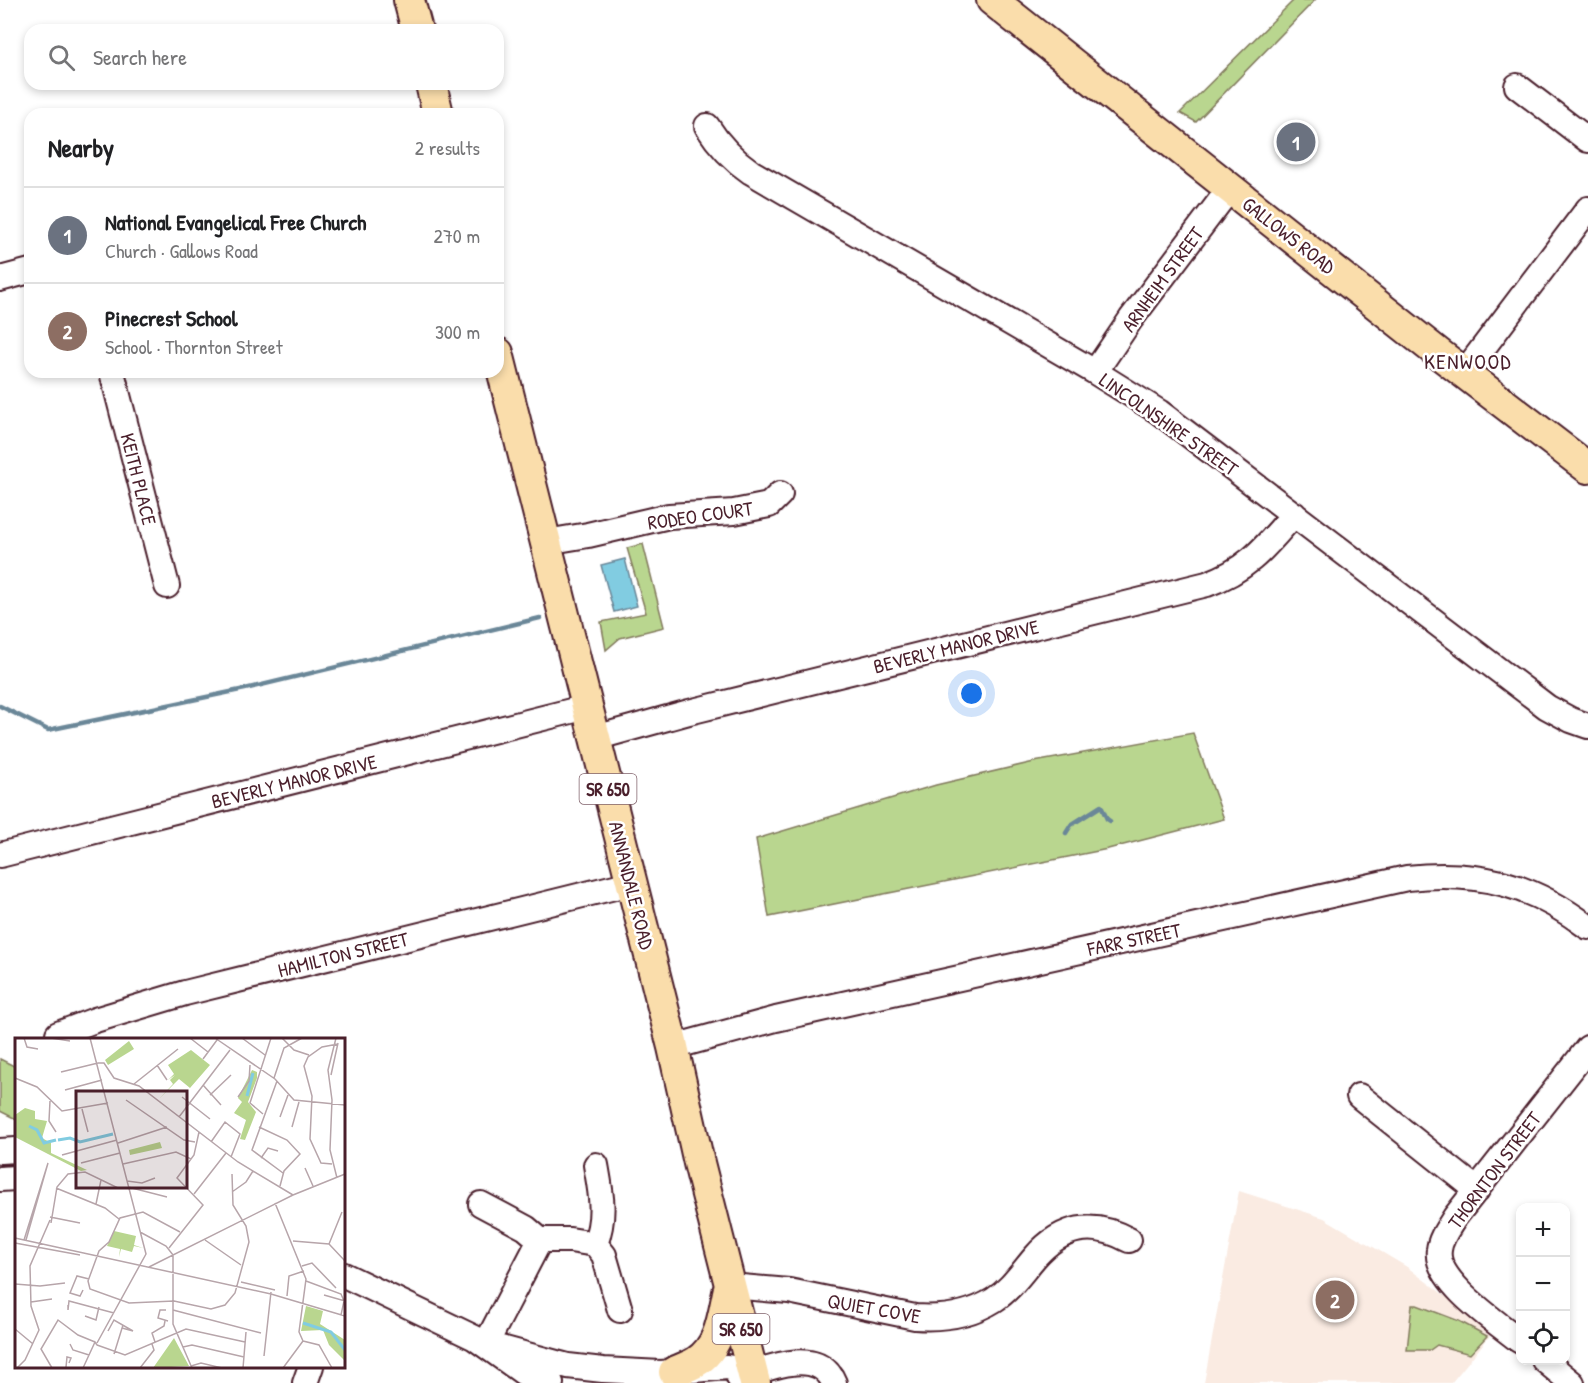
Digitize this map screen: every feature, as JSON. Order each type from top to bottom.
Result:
[{"type":"main road","points":[[410,0],[416,24]]},
{"type":"main road","name":"GALLOWS ROAD","points":[[992,0],[1464,373],[1588,468]]},
{"type":"main road","points":[[432,90],[436,108]]},
{"type":"main road","name":"ANNANDALE ROAD","points":[[504,377],[730,1286],[744,1380]]},
{"type":"main road","points":[[674,1372],[696,1362],[714,1343],[730,1286]]},
{"type":"street","points":[[1517,86],[1588,140]]},
{"type":"street","name":"LINCOLNSHIRE STREET","points":[[707,126],[718,144],[751,172],[1095,372],[1159,412],[1547,707],[1588,726]]},
{"type":"street","name":"ARNHEIM STREET","points":[[1095,372],[1230,188]]},
{"type":"street","points":[[1464,373],[1588,209]]},
{"type":"street","points":[[0,279],[24,273]]},
{"type":"street","name":"KEITH PLACE","points":[[114,378],[166,586]]},
{"type":"street","name":"RODEO COURT","points":[[546,542],[588,536],[669,516],[734,512],[769,505],[780,494]]},
{"type":"street","name":"BEVERLY MANOR DRIVE","points":[[595,738],[689,712],[1207,584],[1225,578],[1243,568],[1257,556],[1294,514]]},
{"type":"street","name":"BEVERLY MANOR DRIVE","points":[[0,855],[587,707]]},
{"type":"street","name":"FARR STREET","points":[[672,1047],[776,1019],[1407,878],[1465,875],[1494,880],[1523,889],[1551,902],[1588,927]]},
{"type":"street","name":"HAMILTON STREET","points":[[58,1034],[95,1020],[185,993],[631,883]]},
{"type":"street","name":"THORNTON STREET","points":[[1516,1337],[1458,1290],[1439,1264],[1438,1252],[1441,1240],[1455,1217],[1588,1048]]},
{"type":"street","points":[[1359,1096],[1477,1190]]},
{"type":"street","points":[[0,1151],[15,1150]]},
{"type":"street","points":[[596,1165],[603,1204],[603,1220],[596,1244]]},
{"type":"street","points":[[0,1179],[15,1178]]},
{"type":"street","points":[[481,1204],[526,1228],[540,1240],[570,1240],[596,1244],[604,1255],[620,1310]]},
{"type":"street","name":"QUIET COVE","points":[[730,1286],[789,1291],[915,1317],[935,1318],[958,1315],[994,1300],[1012,1285],[1038,1254],[1058,1237],[1068,1232],[1082,1228],[1100,1228],[1129,1240]]},
{"type":"street","points":[[486,1344],[540,1240]]},
{"type":"street","points":[[345,1279],[486,1344],[568,1366],[631,1372],[674,1372],[727,1367],[744,1380],[792,1363],[808,1363],[821,1366],[831,1376],[834,1383]]},
{"type":"street","points":[[486,1344],[524,1373],[551,1383]]},
{"type":"street","points":[[1550,1365],[1572,1383]]},
{"type":"street","points":[[305,1383],[310,1368]]},
{"type":"shaded area","points":[[1239,1191],[1324,1218],[1407,1267],[1493,1332],[1451,1383],[1204,1383]]},
{"type":"green space","points":[[1294,0],[1315,0],[1196,122],[1180,113]]},
{"type":"green space","points":[[643,544],[664,627],[620,638],[606,650],[601,622],[646,613],[627,548]]},
{"type":"green space","points":[[1193,733],[1224,819],[1108,849],[769,917],[756,839],[936,785],[1034,762]]},
{"type":"green space","points":[[0,1059],[15,1066],[15,1118],[0,1111]]},
{"type":"green space","points":[[1412,1305],[1459,1321],[1487,1336],[1470,1354],[1437,1345],[1430,1350],[1407,1350]]},
{"type":"water","points":[[625,559],[637,606],[614,612],[601,565]]},
{"type":"waterway","points":[[0,706],[48,730],[245,689],[540,618]]},
{"type":"waterway","points":[[1066,833],[1071,825],[1101,806],[1110,821]]},
{"type":"place","name":"National Evangelical Free Church","points":[[1296,142]]},
{"type":"place","name":"Pinecrest School","points":[[1335,1300]]},
{"type":"district","name":"KENWOOD","points":[[1468,361]]}]
